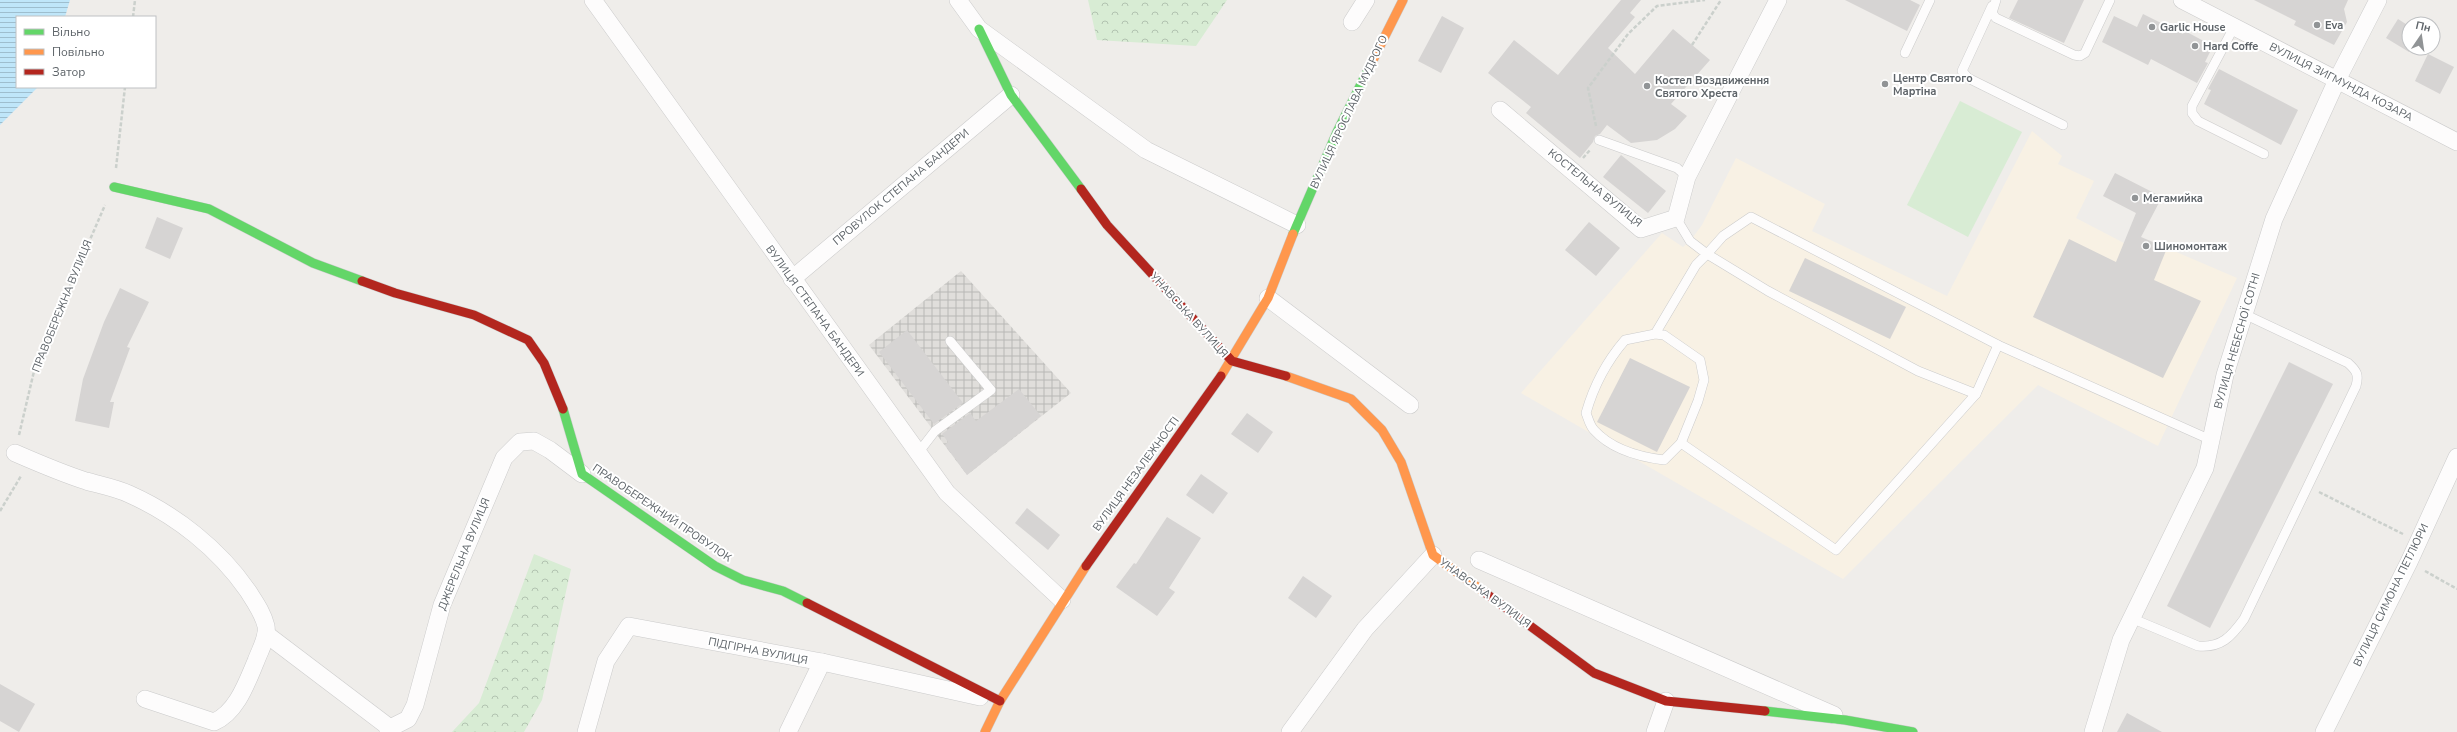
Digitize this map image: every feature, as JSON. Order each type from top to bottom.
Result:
[{"type":"street","name":"ВУЛИЦЯ СТЕПАНА БАНДЕРИ","points":[[593,0],[946,493],[1062,600]]},
{"type":"street","name":"УНАВСЬКА ВУЛИЦЯ","points":[[958,0],[979,29],[1010,95],[1107,225],[1232,362],[1304,381],[1351,399],[1382,430],[1401,462],[1433,555],[1594,673],[1666,701],[1845,720],[1913,732]]},
{"type":"street","points":[[1352,22],[1366,0]]},
{"type":"street","name":"ВУЛИЦЯ ЯРОСЛАВА МУДРОГО","points":[[1297,225],[1337,132],[1403,0]]},
{"type":"street","points":[[1676,218],[1687,177],[1778,0]]},
{"type":"street","name":"ВУЛИЦЯ ЗИГМУНДА КОЗАРА","points":[[2182,0],[2457,142]]},
{"type":"street","name":"ВУЛИЦЯ НЕБЕСНОЇ СОТНІ","points":[[2093,732],[2121,640],[2205,468],[2225,375],[2274,219],[2337,80],[2378,0]]},
{"type":"street","name":"УНАВСЬКА ВУЛИЦЯ","points":[[979,29],[1146,150],[1297,225]]},
{"type":"street","name":"ПРОВУЛОК СТЕПАНА БАНДЕРИ","points":[[792,279],[1010,95]]},
{"type":"street","name":"КОСТЕЛЬНА ВУЛИЦЯ","points":[[1500,110],[1642,229],[1676,218]]},
{"type":"street","name":"ПРАВОБЕРЕЖНИЙ ПРОВУЛОК","points":[[114,187],[209,209],[313,263],[395,293],[474,315],[528,340],[544,363],[554,385],[570,426],[582,474],[728,572],[760,586],[782,591],[1000,701]]},
{"type":"street","name":"ВУЛИЦЯ НЕЗАЛЕЖНОСТІ","points":[[985,732],[1000,701],[1062,600],[1102,540],[1232,362],[1268,298],[1297,225]]},
{"type":"street","points":[[1268,298],[1410,405]]},
{"type":"street","name":"ДЖЕРЕЛЬНА ВУЛИЦЯ","points":[[389,730],[408,719],[415,705],[442,605],[497,472],[511,449],[520,442],[534,441],[550,450],[582,474]]},
{"type":"street","points":[[15,452],[57,471],[129,493],[170,516],[204,541],[235,572],[259,607],[266,627],[266,634],[243,689],[230,710],[221,718],[214,722],[145,698]]},
{"type":"street","name":"ВУЛИЦЯ СИМОНА ПЕТЛЮРИ","points":[[2324,732],[2409,562],[2457,457]]},
{"type":"street","points":[[1290,732],[1366,628],[1433,555]]},
{"type":"street","name":"УНАВСЬКА ВУЛИЦЯ","points":[[1479,560],[1845,720]]},
{"type":"street","name":"ПІДГІРНА ВУЛИЦЯ","points":[[586,732],[606,661],[629,626],[822,662],[1000,701]]},
{"type":"street","points":[[266,634],[389,730]]},
{"type":"street","points":[[788,732],[822,662]]},
{"type":"street","points":[[1656,732],[1666,701]]},
{"type":"lane","points":[[1905,53],[1930,0]]},
{"type":"lane","points":[[1994,3],[1992,13],[1996,18],[2074,55],[2080,56],[2085,53],[2110,0]]},
{"type":"lane","points":[[1994,3],[1962,71],[1968,78],[2064,125]]},
{"type":"lane","points":[[2234,27],[2192,106],[2192,113],[2198,121],[2264,154]]},
{"type":"lane","points":[[1599,140],[1677,168],[1687,177]]},
{"type":"lane","points":[[1655,334],[1696,265],[1723,236],[1751,217],[1998,345],[2211,440]]},
{"type":"lane","points":[[1676,218],[1690,241],[1707,254],[1768,291],[1918,371],[1976,394]]},
{"type":"lane","points":[[2131,618],[2198,646],[2210,647],[2221,644],[2231,637],[2244,619],[2356,386],[2358,378],[2356,369],[2348,363],[2244,314]]},
{"type":"lane","points":[[1655,334],[1664,335],[1700,360],[1704,380],[1696,407],[1681,443],[1664,460],[1642,457],[1613,444],[1594,430],[1586,413],[1600,376],[1612,356],[1625,340],[1655,334]]},
{"type":"lane","points":[[918,453],[935,431],[991,390],[950,341]]},
{"type":"lane","points":[[1681,443],[1836,550],[1976,394],[1998,345]]},
{"type":"path","points":[[133,16],[135,0]]},
{"type":"path","points":[[1572,170],[1599,140],[1588,88],[1628,34],[1657,6],[1705,0]]},
{"type":"path","points":[[1692,45],[1721,0]]},
{"type":"path","points":[[114,187],[125,88]]},
{"type":"path","name":"ПРАВОБЕРЕЖНА ВУЛИЦЯ","points":[[15,452],[36,367],[75,279],[95,224],[114,187]]},
{"type":"path","points":[[0,512],[31,460]]},
{"type":"path","points":[[2308,487],[2418,541]]},
{"type":"path","points":[[2409,562],[2457,589]]},
{"type":"shaded area","points":[[2032,131],[2062,156],[2058,164],[2094,181],[2076,218],[2124,243],[2162,260],[2167,248],[2237,278],[2158,446],[2038,385],[1843,579],[1521,393],[1662,233],[1683,247],[1690,241],[1702,225],[1736,158],[1825,204],[1812,231],[1947,296]]},
{"type":"shaded area","points":[[961,271],[1071,393],[967,475],[869,345]]},
{"type":"green space","points":[[1088,0],[1227,0],[1196,46],[1097,40]]},
{"type":"green space","points":[[1960,101],[2022,132],[1968,237],[1907,205]]},
{"type":"green space","points":[[534,554],[571,569],[542,700],[524,732],[452,732],[479,703]]},
{"type":"water","points":[[0,0],[70,0],[65,16],[16,16],[16,88],[37,88],[0,125]]},
{"type":"building","points":[[1621,0],[1641,0],[1630,13],[1635,17],[1608,48],[1635,74],[1673,29],[1710,60],[1671,104],[1687,116],[1675,129],[1657,140],[1631,143],[1607,125],[1600,134],[1595,136],[1593,142],[1580,158],[1526,113],[1531,107],[1488,73],[1514,40],[1558,75]]},
{"type":"building","points":[[1845,0],[1910,0],[1920,5],[1907,31]]},
{"type":"building","points":[[2018,0],[2084,0],[2064,43],[2009,18]]},
{"type":"building","points":[[2254,0],[2348,0],[2344,9],[2347,22],[2334,45],[2294,25],[2296,21]]},
{"type":"building","points":[[2143,14],[2183,34],[2185,31],[2213,46],[2205,62],[2208,63],[2197,83],[2151,59],[2148,65],[2102,42],[2114,16],[2137,27]]},
{"type":"building","points":[[1442,16],[1464,28],[1441,73],[1418,61]]},
{"type":"building","points":[[2398,19],[2401,21],[2401,47],[2386,38]]},
{"type":"building","points":[[2427,56],[2432,56],[2454,67],[2440,94],[2415,81]]},
{"type":"building","points":[[2219,69],[2298,110],[2281,145],[2204,104],[2211,90],[2208,89]]},
{"type":"building","points":[[1621,155],[1666,191],[1648,213],[1603,177]]},
{"type":"building","points":[[2115,173],[2162,197],[2141,237],[2167,248],[2154,280],[2201,301],[2163,378],[2033,317],[2069,239],[2116,262],[2136,213],[2103,196]]},
{"type":"building","points":[[157,217],[183,228],[170,259],[145,248]]},
{"type":"building","points":[[1589,222],[1620,248],[1596,276],[1565,250]]},
{"type":"building","points":[[1805,258],[1906,307],[1890,339],[1789,291]]},
{"type":"building","points":[[120,288],[149,302],[127,347],[130,348],[110,402],[114,402],[109,428],[75,421],[83,379],[104,322]]},
{"type":"building","points":[[907,330],[963,403],[934,424],[879,352]]},
{"type":"building","points":[[1630,358],[1690,387],[1657,452],[1597,422]]},
{"type":"building","points":[[2289,362],[2333,384],[2210,628],[2167,606]]},
{"type":"building","points":[[1019,389],[1041,416],[967,475],[945,445],[948,442],[942,434],[970,413],[976,421]]},
{"type":"building","points":[[1247,413],[1273,432],[1258,453],[1231,434]]},
{"type":"building","points":[[1201,474],[1228,493],[1213,514],[1186,495]]},
{"type":"building","points":[[1027,508],[1060,535],[1048,550],[1015,523]]},
{"type":"building","points":[[1167,517],[1201,538],[1169,588],[1175,592],[1157,616],[1116,587],[1134,563],[1136,564]]},
{"type":"building","points":[[1303,576],[1332,596],[1316,618],[1288,598]]},
{"type":"building","points":[[0,684],[35,704],[19,732],[0,721]]},
{"type":"building","points":[[2127,713],[2162,732],[2117,732]]},
{"type":"traffic: fast","points":[[979,29],[1011,95],[1081,189]]},
{"type":"traffic: fast","points":[[1293,234],[1337,132],[1370,66]]},
{"type":"traffic: fast","points":[[114,187],[209,209],[313,263],[362,281]]},
{"type":"traffic: fast","points":[[563,409],[582,474],[715,566],[743,580],[783,591],[807,603]]},
{"type":"traffic: fast","points":[[1765,711],[1845,720],[1913,732]]},
{"type":"traffic: slow","points":[[1370,66],[1403,0]]},
{"type":"traffic: slow","points":[[1221,376],[1268,298],[1293,234]]},
{"type":"traffic: slow","points":[[1286,376],[1351,399],[1382,430],[1401,462],[1433,555],[1484,592]]},
{"type":"traffic: slow","points":[[985,732],[1000,701],[1086,566]]},
{"type":"traffic: jam","points":[[1081,189],[1107,225],[1232,361],[1286,376]]},
{"type":"traffic: jam","points":[[362,281],[395,293],[474,315],[528,340],[544,363],[563,409]]},
{"type":"traffic: jam","points":[[1086,566],[1221,376]]},
{"type":"traffic: jam","points":[[1484,592],[1594,673],[1666,701],[1765,711]]},
{"type":"traffic: jam","points":[[807,603],[1000,701]]},
{"type":"place","name":"Eva","points":[[2317,25]]},
{"type":"place","name":"Garlic House","points":[[2152,27]]},
{"type":"place","name":"Hard Coffe","points":[[2195,46]]},
{"type":"place","name":"Центр Святого Мартіна","points":[[1885,84]]},
{"type":"place","name":"Костел Воздвиження Святого Хреста","points":[[1647,86]]},
{"type":"place","name":"Мегамийка","points":[[2135,198]]},
{"type":"place","name":"Шиномонтаж","points":[[2146,246]]}]
